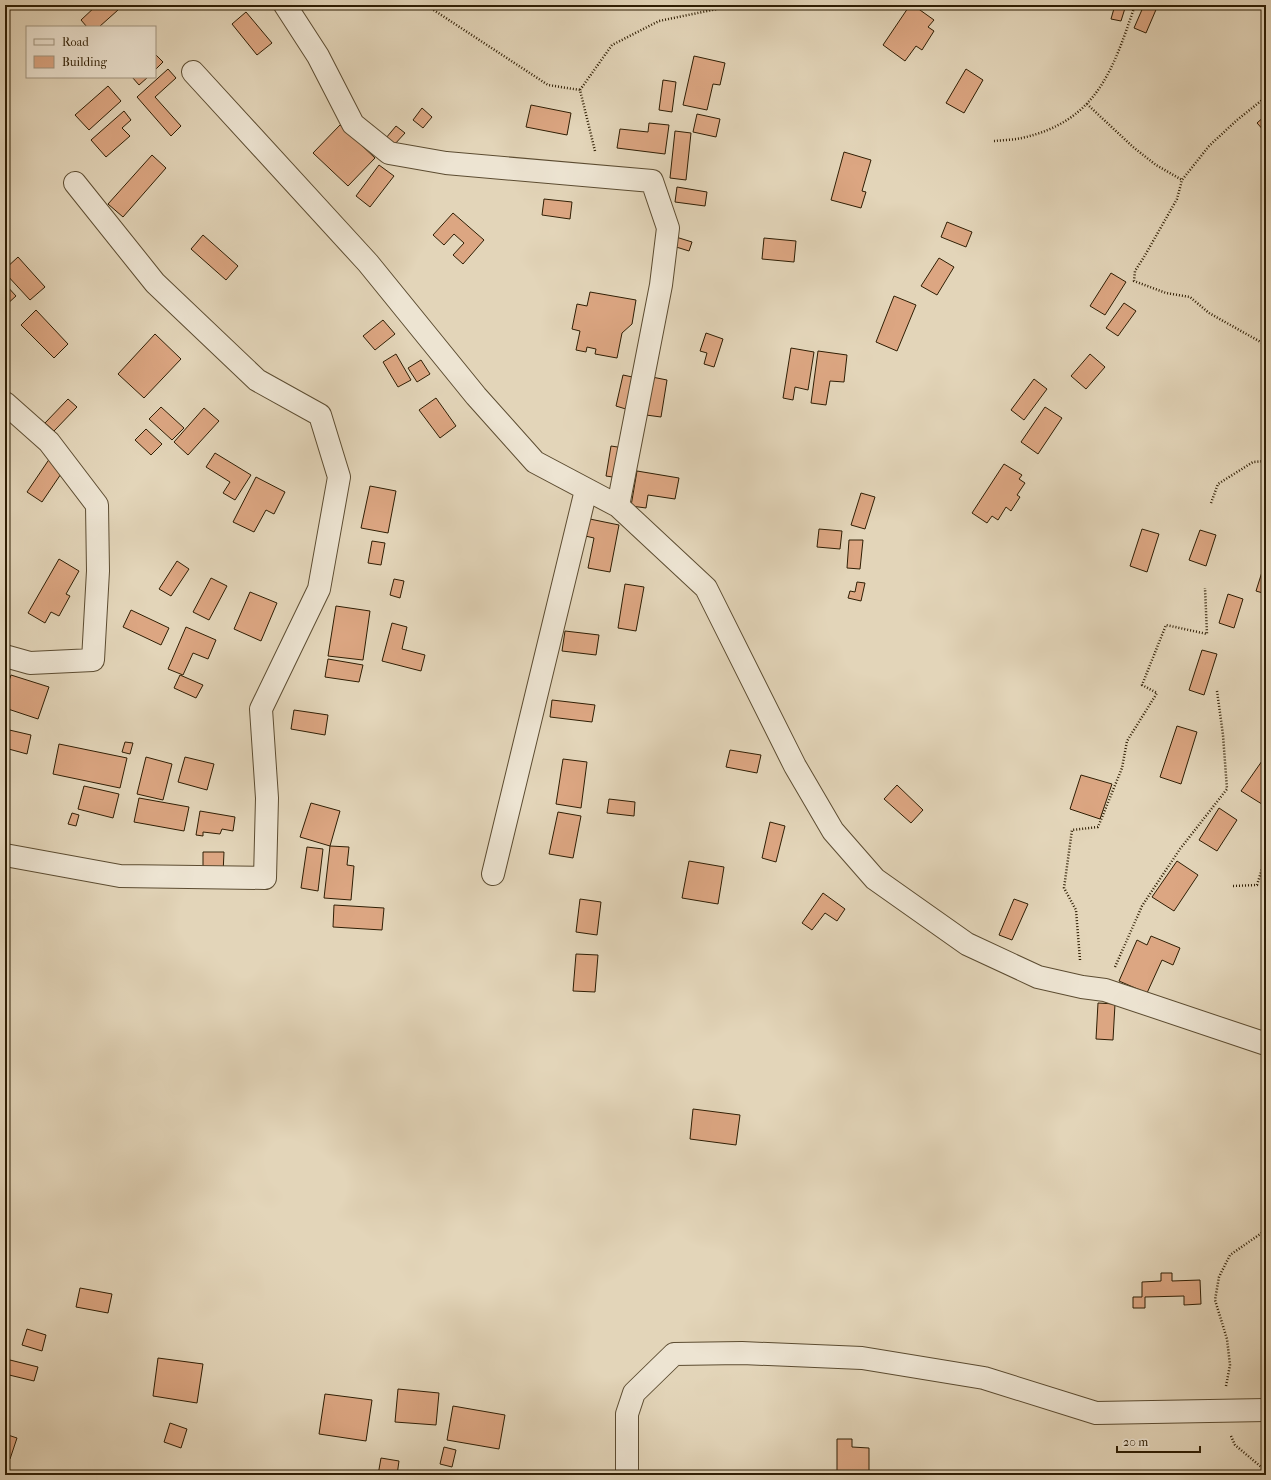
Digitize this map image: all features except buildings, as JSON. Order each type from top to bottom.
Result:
[{"type":"street","points":[[285,5],[318,56],[353,124],[389,153],[446,163],[652,181],[668,228],[661,286],[618,506]]},
{"type":"street","points":[[193,72],[368,263],[476,396],[535,462],[618,506],[706,588],[795,766],[833,831],[875,878],[967,944],[1038,977],[1082,987],[1105,990],[1266,1044]]},
{"type":"street","points":[[5,855],[120,876],[265,878],[267,798],[261,709],[319,589],[339,477],[320,415],[257,380],[246,370],[155,283],[75,183]]},
{"type":"street","points":[[5,403],[50,442],[97,505],[98,571],[93,660],[30,663],[5,656]]},
{"type":"street","points":[[493,874],[586,490]]},
{"type":"street","points":[[627,1475],[627,1414],[634,1393],[674,1354],[742,1353],[862,1358],[984,1378],[1096,1413],[1266,1410]]},
{"type":"path","points":[[426,5],[548,85],[580,90]]},
{"type":"path","points":[[596,176],[597,157],[580,90],[612,45],[660,21],[717,9],[721,5]]},
{"type":"path","points":[[994,141],[1021,138],[1050,129],[1072,117],[1087,104],[1102,86],[1121,48],[1135,5]]},
{"type":"path","points":[[1266,97],[1237,120],[1209,146],[1182,180],[1177,198],[1144,258],[1135,271],[1134,281],[1166,293],[1190,297],[1209,313],[1266,345]]},
{"type":"path","points":[[1087,104],[1133,147],[1156,165],[1182,180]]},
{"type":"path","points":[[1211,503],[1218,484],[1253,462],[1266,461]]},
{"type":"path","points":[[1082,987],[1076,910],[1064,888],[1072,830],[1098,827],[1122,768],[1127,742],[1157,693],[1142,685],[1166,625],[1207,634],[1205,588]]},
{"type":"path","points":[[1105,990],[1142,906],[1180,849],[1227,789],[1223,735],[1217,691]]},
{"type":"path","points":[[1233,886],[1257,885],[1266,856]]},
{"type":"path","points":[[1266,1230],[1230,1255],[1219,1277],[1215,1300],[1227,1339],[1230,1365],[1220,1410],[1235,1445],[1266,1471]]}]
